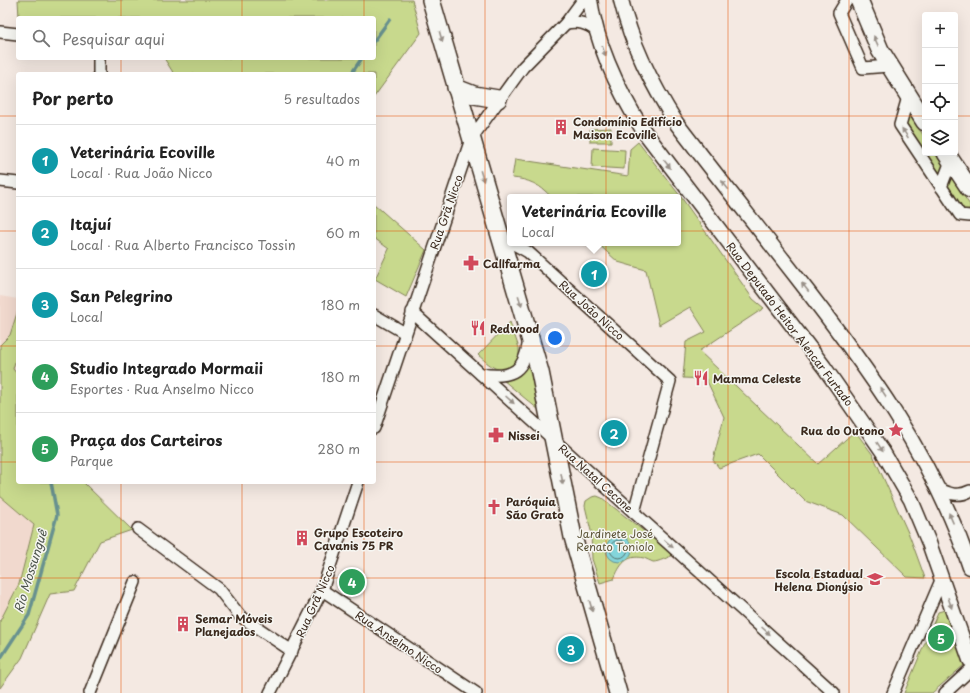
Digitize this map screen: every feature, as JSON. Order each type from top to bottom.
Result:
[{"type":"main road","points":[[431,0],[471,139],[507,239]]},
{"type":"main road","points":[[859,0],[880,50],[924,120]]},
{"type":"main road","points":[[456,88],[474,95],[498,99]]},
{"type":"main road","points":[[949,157],[970,189]]},
{"type":"main road","points":[[509,246],[546,398],[573,537],[618,693]]},
{"type":"street","name":"Rua Grã Nicco","points":[[376,422],[471,139],[522,67],[566,23],[583,0]]},
{"type":"street","name":"Rua Deputado Heitor Alencar Furtado","points":[[590,0],[597,31],[617,84],[643,130],[840,388],[883,452],[911,500],[942,578],[970,660]]},
{"type":"street","points":[[621,0],[630,35],[637,54],[667,109],[677,124],[844,338],[882,390],[914,444],[938,489],[969,564]]},
{"type":"street","points":[[847,0],[839,13],[863,68],[889,66]]},
{"type":"street","points":[[566,23],[581,22],[597,31]]},
{"type":"street","points":[[0,32],[16,34]]},
{"type":"street","points":[[98,72],[99,60]]},
{"type":"street","points":[[908,97],[900,125],[960,216],[970,216]]},
{"type":"street","points":[[941,187],[949,157]]},
{"type":"street","points":[[0,181],[16,183]]},
{"type":"street","name":"Rua João Nicco","points":[[516,246],[528,252],[670,381],[634,512]]},
{"type":"street","name":"Rua Natal Cecone","points":[[412,312],[834,693]]},
{"type":"street","points":[[376,316],[405,334]]},
{"type":"street","points":[[481,374],[503,376],[517,371],[525,357],[530,334]]},
{"type":"street","name":"Rua Grã Nicco","points":[[270,693],[322,590],[357,484]]},
{"type":"street","points":[[938,489],[956,495],[970,491]]},
{"type":"street","points":[[138,529],[218,589],[240,616],[292,651]]},
{"type":"street","points":[[969,564],[970,544]]},
{"type":"street","points":[[893,693],[942,578]]},
{"type":"street","points":[[90,693],[135,582]]},
{"type":"street","name":"Rua Anselmo Nicco","points":[[322,590],[476,693]]},
{"type":"street","points":[[948,690],[970,670]]},
{"type":"shaded area","points":[[0,296],[16,299],[16,480],[0,476]]},
{"type":"shaded area","points":[[0,496],[34,525],[18,586],[0,621]]},
{"type":"green space","points":[[18,0],[412,0],[421,33],[376,94],[376,72],[173,72],[165,60],[376,60],[376,16],[19,16]]},
{"type":"green space","points":[[906,109],[922,133],[922,150],[902,121]]},
{"type":"green space","points":[[611,128],[611,142],[590,142],[590,129]]},
{"type":"green space","points":[[638,142],[679,194],[548,194],[534,183],[512,178],[515,159],[628,176],[630,149]]},
{"type":"green space","points":[[593,148],[625,150],[624,169],[592,167]]},
{"type":"green space","points":[[926,156],[937,156],[944,166],[940,177]]},
{"type":"green space","points":[[950,176],[970,205],[970,209],[963,210],[946,185]]},
{"type":"green space","points":[[681,197],[753,299],[764,308],[699,351],[818,464],[855,431],[873,455],[910,537],[925,578],[907,577],[843,515],[805,501],[758,454],[719,468],[713,460],[724,417],[706,379],[683,378],[686,342],[706,332],[690,307],[659,325],[646,270],[618,262],[600,246],[681,246]]},
{"type":"green space","points":[[376,206],[426,250],[406,297],[376,280],[389,249],[376,239]]},
{"type":"green space","points":[[16,316],[16,358],[13,369],[16,373],[16,484],[85,484],[132,530],[100,541],[74,591],[50,594],[22,658],[0,688],[0,621],[19,584],[34,525],[0,496],[0,345],[10,335]]},
{"type":"green space","points":[[510,322],[519,348],[519,359],[508,369],[498,369],[488,364],[478,355]]},
{"type":"green space","points":[[529,365],[539,410],[503,380],[519,374]]},
{"type":"green space","name":"Jardinete José Renato Toniolo","points":[[597,496],[602,498],[674,555],[653,562],[638,557],[628,559],[621,565],[614,579],[600,583],[592,559],[591,531],[585,506],[586,501]]},
{"type":"green space","points":[[945,610],[964,665],[932,693],[904,693],[938,612]]},
{"type":"water","points":[[619,536],[628,540],[632,549],[628,558],[619,562],[610,558],[606,549],[610,540]]},
{"type":"waterway","name":"Rio Mossunguê","points":[[376,38],[390,19]]},
{"type":"waterway","name":"Rio Mossunguê","points":[[352,72],[361,60]]},
{"type":"waterway","name":"Rio Mossunguê","points":[[0,659],[29,615],[57,515],[51,484]]},
{"type":"place","name":"Condomínio Edifício Maison Ecoville","points":[[561,127]]},
{"type":"place","name":"Callfarma","points":[[471,263]]},
{"type":"place","name":"Veterinária Ecoville","points":[[594,274]]},
{"type":"place","name":"Redwood","points":[[478,328]]},
{"type":"place","name":"Mamma Celeste","points":[[701,378]]},
{"type":"place","name":"Rua do Outono","points":[[896,430]]},
{"type":"place","name":"Itajuí","points":[[614,433]]},
{"type":"place","name":"Nissei","points":[[496,435]]},
{"type":"place","name":"Paróquia São Grato","points":[[494,507]]},
{"type":"place","name":"Grupo Escoteiro Cavanis 75 PR","points":[[302,538]]},
{"type":"place","name":"Escola Estadual Helena Dionýsio","points":[[875,579]]},
{"type":"place","name":"Studio Integrado Mormaii","points":[[352,582]]},
{"type":"place","name":"Semar Móveis Planejados","points":[[183,624]]},
{"type":"place","name":"Praça dos Carteiros","points":[[941,638]]},
{"type":"place","name":"San Pelegrino","points":[[571,649]]}]
